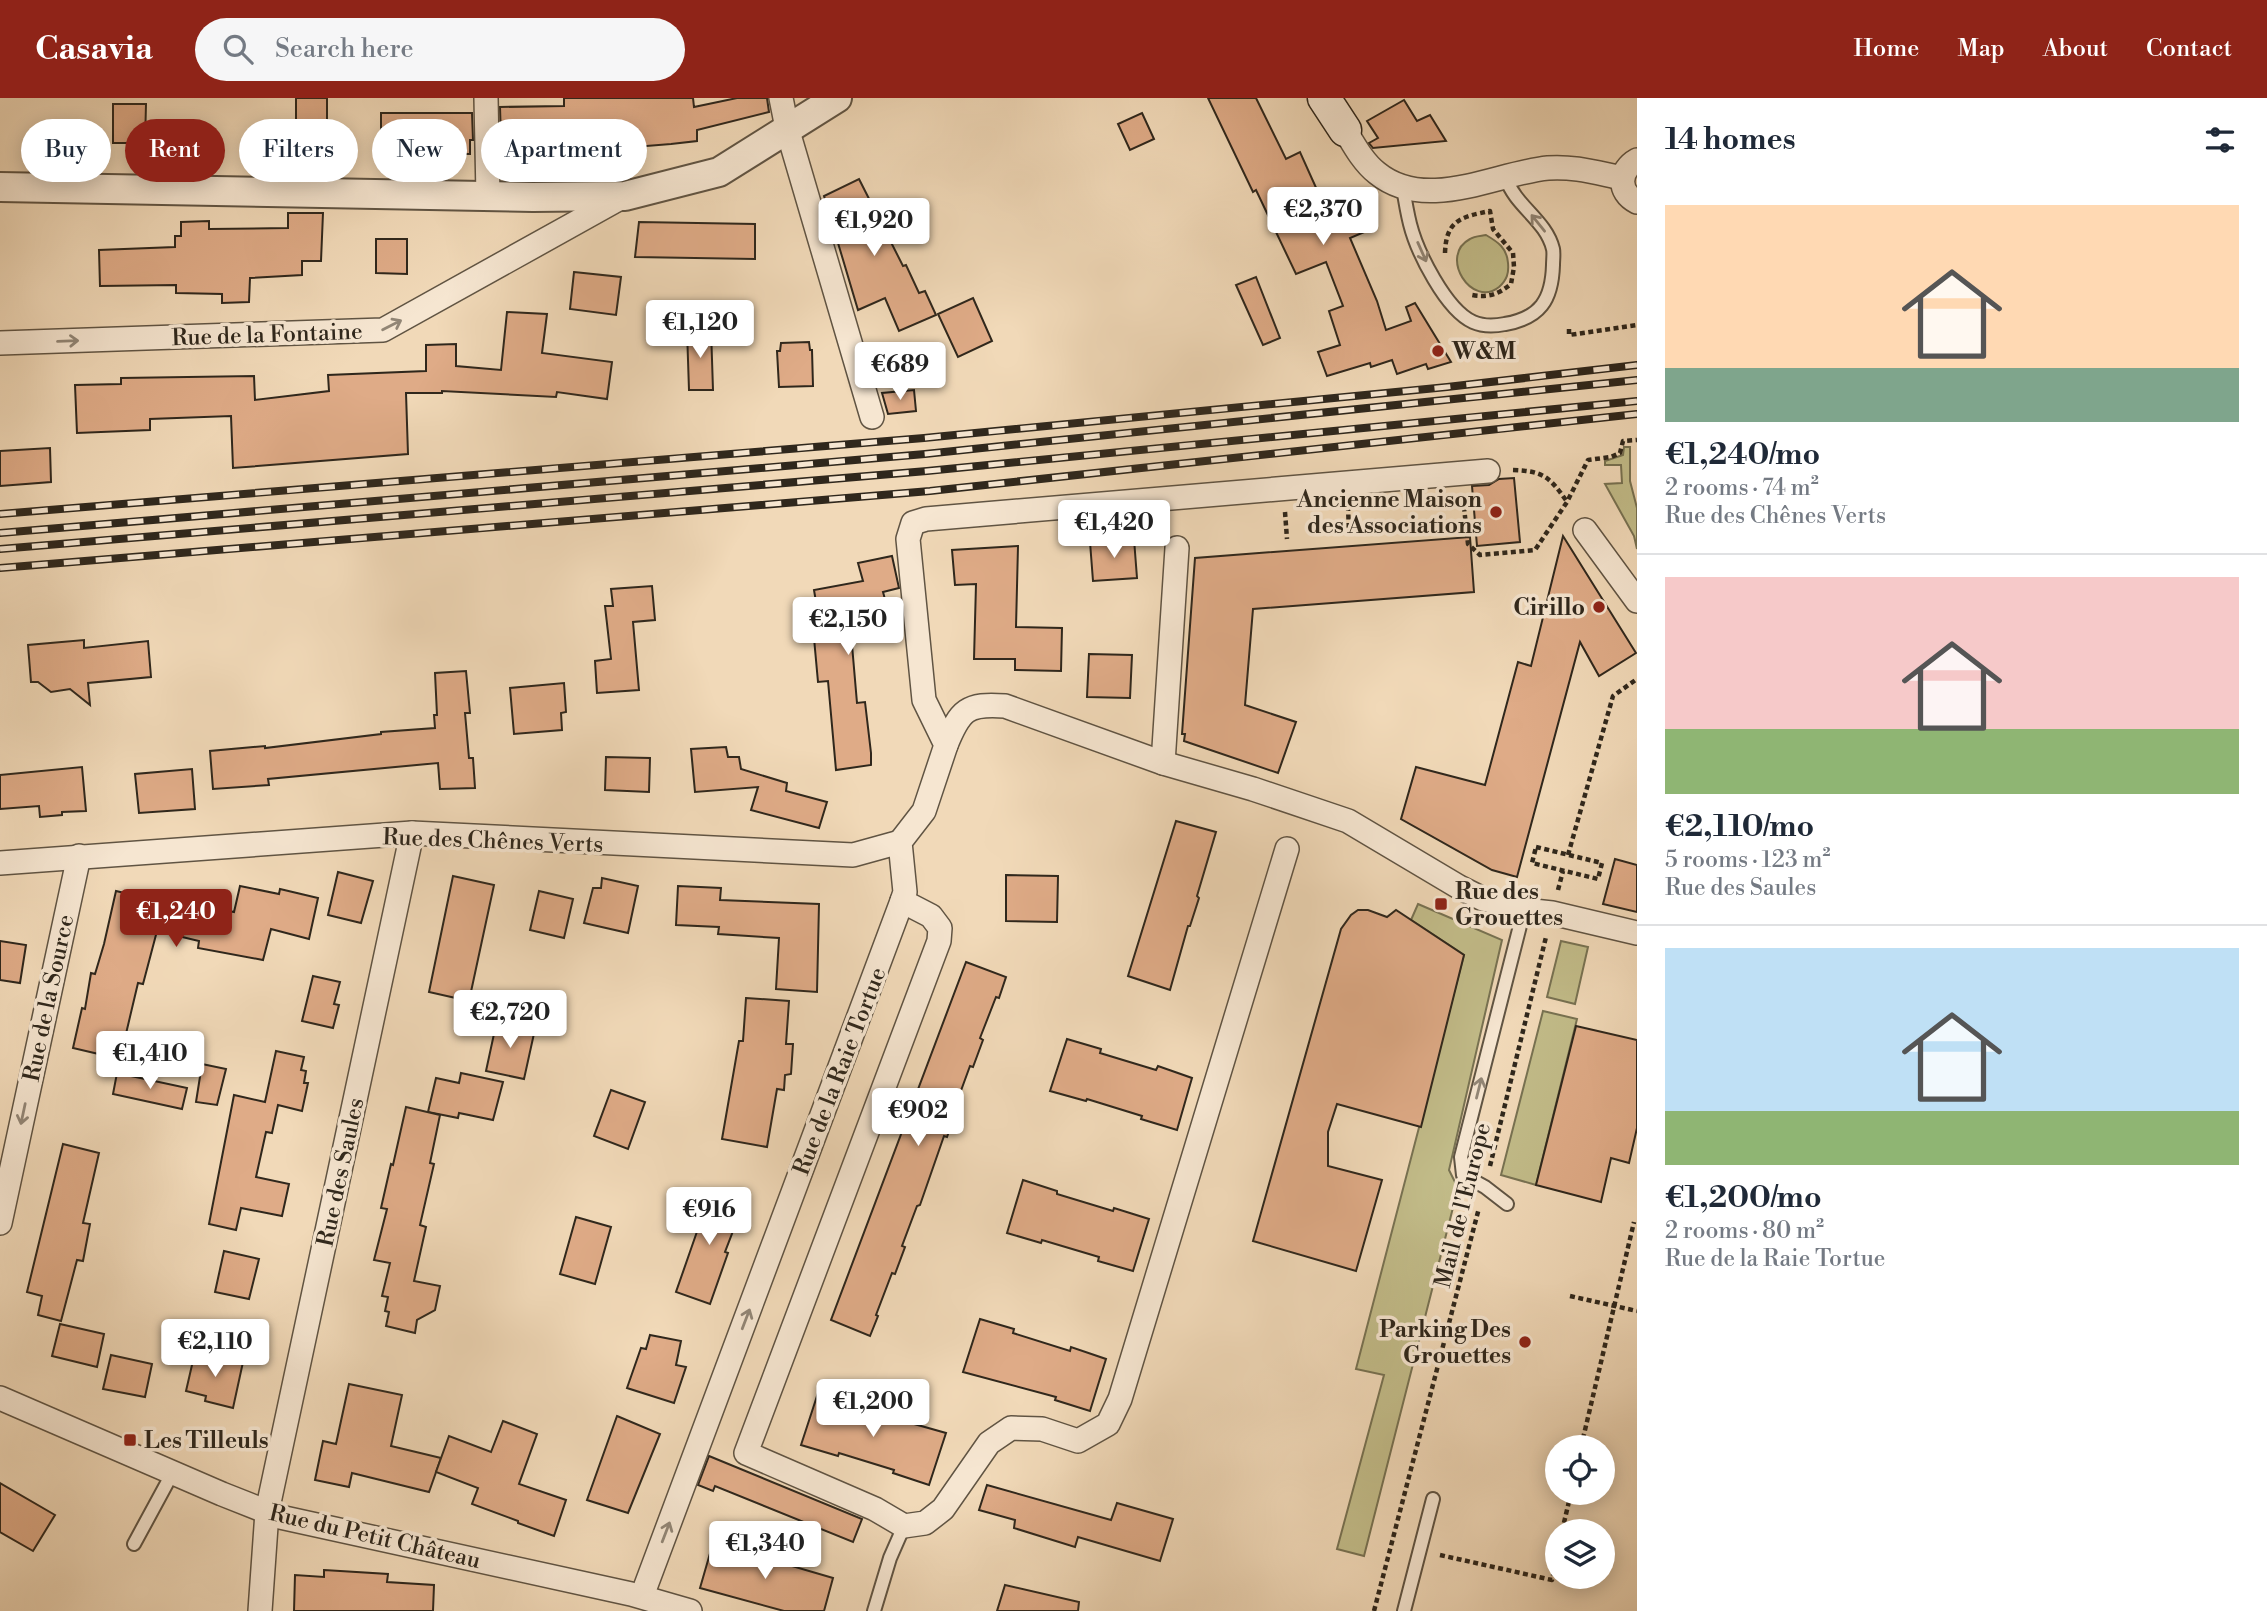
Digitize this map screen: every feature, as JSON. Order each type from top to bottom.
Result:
[{"type":"main road","points":[[1324,98],[1345,130]]},
{"type":"street","points":[[486,98],[488,196]]},
{"type":"street","points":[[781,98],[787,128],[872,417]]},
{"type":"street","points":[[0,187],[488,196],[625,195],[719,172],[837,98]]},
{"type":"street","points":[[1345,130],[1364,160],[1377,173],[1403,187],[1447,190],[1547,169],[1581,169],[1622,178]]},
{"type":"street","points":[[1637,160],[1630,164],[1622,178],[1624,191],[1637,202]]},
{"type":"street","name":"Rue de la Fontaine","points":[[0,343],[383,330],[625,195]]},
{"type":"street","points":[[946,745],[924,700],[908,539],[913,523],[926,519],[1488,471]]},
{"type":"street","points":[[1585,530],[1637,601]]},
{"type":"street","points":[[1163,763],[1177,548]]},
{"type":"street","points":[[900,842],[924,811],[956,720],[968,709],[983,704],[1005,706],[1163,763],[1254,789],[1348,821],[1458,887],[1483,899],[1637,933]]},
{"type":"street","name":"Rue des Chênes Verts","points":[[0,863],[412,833],[853,855],[900,842]]},
{"type":"street","name":"Rue des Saules","points":[[260,1611],[267,1512],[412,833]]},
{"type":"street","name":"Rue de la Raie Tortue","points":[[633,1600],[902,901],[905,892],[900,842]]},
{"type":"street","points":[[902,901],[931,916],[940,928],[939,941],[746,1453],[874,1509],[904,1526],[925,1523],[943,1509],[989,1443],[1011,1428],[1042,1429],[1078,1441],[1108,1424],[1120,1399],[1287,849]]},
{"type":"street","name":"Rue de la Source","points":[[0,1223],[79,856]]},
{"type":"street","name":"Rue du Petit Château","points":[[0,1398],[279,1517],[633,1600],[691,1611]]},
{"type":"lane","points":[[1403,187],[1410,226],[1438,287],[1454,307],[1473,321],[1495,326],[1517,322],[1541,308],[1553,274],[1553,249],[1545,230],[1515,198],[1506,178]]},
{"type":"lane","points":[[1507,1203],[1463,1175],[1461,1157],[1524,910]]},
{"type":"lane","points":[[134,1544],[173,1472]]},
{"type":"lane","points":[[1404,1611],[1433,1499]]},
{"type":"lane","points":[[874,1611],[890,1558],[904,1526]]},
{"type":"path","points":[[1448,261],[1445,237],[1450,228],[1462,217],[1490,211],[1493,229],[1513,253],[1511,284],[1492,295],[1471,295],[1454,307]]},
{"type":"path","points":[[1465,286],[1471,295]]},
{"type":"path","points":[[1569,329],[1569,335],[1637,325]]},
{"type":"path","points":[[1460,473],[1468,544],[1480,555],[1535,550],[1567,502],[1588,460],[1611,457],[1620,453],[1623,441],[1637,440]]},
{"type":"path","points":[[1488,471],[1541,472],[1553,482],[1585,530]]},
{"type":"path","points":[[1567,855],[1613,696],[1637,680]]},
{"type":"path","points":[[1536,847],[1567,855],[1602,863],[1598,879],[1532,863],[1536,847]]},
{"type":"path","points":[[1557,894],[1563,871]]},
{"type":"path","name":"Mail de l'Europe","points":[[1374,1611],[1485,1187],[1548,929]]},
{"type":"path","points":[[1584,1435],[1634,1222]]},
{"type":"path","points":[[1570,1296],[1637,1311]]},
{"type":"path","points":[[1392,1542],[1545,1578]]},
{"type":"shaded area","points":[[1486,235],[1504,249],[1508,267],[1504,282],[1489,292],[1479,291],[1462,278],[1457,257],[1461,247],[1470,239]]},
{"type":"shaded area","points":[[1624,447],[1630,447],[1630,481],[1637,508],[1637,549],[1634,536],[1605,484],[1622,483],[1621,465],[1605,465],[1605,461],[1623,455]]},
{"type":"shaded area","points":[[1418,904],[1502,940],[1449,1170],[1458,1188],[1364,1556],[1337,1549],[1384,1375],[1356,1369],[1464,955],[1411,920]]},
{"type":"shaded area","points":[[1561,941],[1588,947],[1575,1004],[1547,997]]},
{"type":"shaded area","points":[[1543,1011],[1577,1019],[1536,1185],[1501,1175]]},
{"type":"building","points":[[296,98],[327,98],[327,119],[296,119]]},
{"type":"building","points":[[564,98],[693,98],[694,107],[737,98],[767,98],[769,112],[697,130],[697,141],[647,146],[647,119],[500,119],[500,107],[564,106]]},
{"type":"building","points":[[1208,98],[1256,98],[1286,159],[1300,152],[1322,201],[1340,214],[1355,208],[1369,230],[1350,238],[1377,301],[1386,330],[1411,321],[1406,307],[1415,303],[1451,362],[1428,369],[1426,364],[1397,374],[1392,360],[1371,367],[1370,363],[1327,376],[1318,352],[1340,345],[1329,311],[1343,306],[1326,262],[1296,274]]},
{"type":"building","points":[[1404,100],[1417,121],[1430,115],[1446,141],[1373,148],[1369,143],[1378,138],[1367,121]]},
{"type":"building","points":[[113,104],[146,104],[146,119],[125,119],[125,143],[113,143]]},
{"type":"building","points":[[381,113],[472,113],[473,140],[470,140],[470,154],[467,154],[467,119],[381,119]]},
{"type":"building","points":[[1142,113],[1154,139],[1130,150],[1118,124]]},
{"type":"building","points":[[859,179],[903,266],[906,265],[919,293],[925,291],[936,315],[899,331],[885,298],[858,310],[824,196]]},
{"type":"building","points":[[288,213],[323,213],[321,261],[302,261],[302,275],[250,278],[249,302],[222,303],[222,294],[176,293],[176,285],[100,286],[99,250],[175,247],[175,236],[181,236],[181,222],[209,221],[209,229],[288,228]]},
{"type":"building","points":[[639,222],[755,224],[755,259],[635,257]]},
{"type":"building","points":[[376,239],[407,239],[407,274],[376,273]]},
{"type":"building","points":[[574,272],[621,277],[616,315],[570,309]]},
{"type":"building","points":[[1256,277],[1280,338],[1263,345],[1236,285]]},
{"type":"building","points":[[973,298],[992,341],[958,357],[938,314]]},
{"type":"building","points":[[507,312],[547,314],[542,353],[612,362],[607,399],[557,392],[556,397],[442,391],[406,393],[408,454],[233,468],[231,416],[150,419],[150,430],[77,433],[75,385],[121,384],[121,378],[254,376],[255,400],[329,391],[328,375],[426,371],[426,345],[456,344],[456,366],[501,370]]},
{"type":"building","points":[[711,329],[713,390],[689,390],[687,330]]},
{"type":"building","points":[[809,342],[812,350],[813,386],[779,387],[777,351],[780,351],[781,343]]},
{"type":"building","points":[[914,390],[916,411],[888,414],[882,393]]},
{"type":"building","points":[[50,448],[51,482],[0,486],[0,451]]},
{"type":"building","name":"Ancienne Maison des Associations","points":[[1514,478],[1520,542],[1477,546],[1472,486],[1489,485],[1499,479]]},
{"type":"building","points":[[1563,536],[1636,653],[1599,676],[1580,642],[1517,877],[1492,870],[1401,819],[1416,767],[1485,785],[1518,662],[1531,666]]},
{"type":"building","points":[[1470,537],[1474,592],[1253,609],[1245,705],[1296,722],[1278,773],[1184,741],[1185,734],[1182,734],[1195,558]]},
{"type":"building","points":[[1134,539],[1137,578],[1093,581],[1090,542]]},
{"type":"building","points":[[1018,546],[1016,627],[1062,628],[1061,671],[1015,670],[1015,659],[974,659],[976,584],[955,585],[952,550]]},
{"type":"building","points":[[892,556],[899,588],[883,592],[886,603],[849,610],[857,703],[865,702],[871,765],[836,770],[828,681],[818,682],[813,627],[820,626],[814,590],[863,581],[858,563]]},
{"type":"building","points":[[652,586],[655,620],[633,622],[639,690],[597,693],[595,661],[611,659],[605,606],[613,606],[611,589]]},
{"type":"building","points":[[84,640],[84,648],[148,641],[151,677],[88,683],[90,705],[70,689],[51,692],[38,682],[31,682],[28,645]]},
{"type":"building","points":[[1089,654],[1132,655],[1130,698],[1087,697]]},
{"type":"building","points":[[466,671],[470,713],[465,713],[475,788],[440,789],[438,763],[268,779],[269,785],[213,789],[210,751],[265,748],[381,732],[435,728],[435,673]]},
{"type":"building","points":[[564,683],[566,712],[561,713],[562,730],[514,734],[510,688]]},
{"type":"building","points":[[726,747],[728,757],[739,757],[741,769],[787,783],[786,791],[827,802],[819,828],[751,810],[758,787],[695,792],[691,749]]},
{"type":"building","points":[[606,757],[650,758],[649,792],[605,790]]},
{"type":"building","points":[[82,767],[86,811],[62,812],[62,815],[40,817],[39,806],[0,809],[0,775]]},
{"type":"building","points":[[192,769],[195,809],[139,813],[135,774]]},
{"type":"building","points":[[1176,821],[1216,832],[1197,896],[1199,898],[1170,990],[1128,976]]},
{"type":"building","points":[[1615,859],[1637,865],[1637,912],[1603,904]]},
{"type":"building","points":[[338,872],[373,881],[361,923],[328,915]]},
{"type":"building","points":[[1006,875],[1058,876],[1057,922],[1006,921]]},
{"type":"building","points":[[453,876],[494,885],[469,1001],[429,992]]},
{"type":"building","points":[[602,878],[638,886],[628,933],[584,923],[593,888],[601,888]]},
{"type":"building","points":[[240,886],[279,894],[280,889],[318,898],[309,939],[271,929],[263,960],[198,948],[199,941],[157,931],[143,984],[138,983],[120,1059],[73,1048],[82,1008],[85,1009],[91,973],[95,974],[116,891],[133,895],[134,891],[234,912]]},
{"type":"building","points":[[678,886],[721,888],[720,900],[819,904],[817,992],[776,989],[779,938],[718,934],[719,927],[676,925]]},
{"type":"building","points":[[539,891],[573,899],[564,938],[530,930]]},
{"type":"building","points":[[1358,910],[1368,910],[1387,917],[1396,910],[1464,955],[1421,1127],[1337,1104],[1328,1132],[1328,1166],[1382,1180],[1356,1271],[1253,1241],[1341,929]]},
{"type":"building","points":[[0,941],[26,945],[20,983],[0,980]]},
{"type":"building","points":[[966,962],[1006,977],[980,1038],[983,1040],[973,1067],[970,1066],[947,1137],[944,1136],[870,1336],[831,1320]]},
{"type":"building","points":[[313,976],[340,982],[334,1004],[339,1005],[333,1028],[302,1021]]},
{"type":"building","points":[[746,998],[789,1001],[786,1044],[793,1044],[791,1074],[785,1075],[784,1090],[777,1089],[767,1147],[722,1139],[739,1041],[743,1041]]},
{"type":"building","points":[[497,1020],[535,1029],[524,1079],[486,1071]]},
{"type":"building","points":[[1576,1026],[1637,1040],[1637,1128],[1629,1163],[1611,1158],[1601,1202],[1536,1185]]},
{"type":"building","points":[[1067,1039],[1101,1049],[1100,1053],[1156,1070],[1158,1066],[1192,1078],[1177,1130],[1087,1099],[1086,1101],[1050,1091]]},
{"type":"building","points":[[276,1051],[304,1057],[301,1070],[306,1071],[304,1083],[308,1083],[302,1111],[278,1105],[272,1133],[266,1132],[256,1177],[289,1184],[282,1216],[241,1208],[236,1230],[209,1224],[234,1095],[265,1102]]},
{"type":"building","points":[[202,1064],[226,1069],[217,1105],[196,1102]]},
{"type":"building","points":[[117,1073],[187,1088],[182,1109],[113,1094]]},
{"type":"building","points":[[461,1073],[503,1082],[493,1120],[459,1113],[458,1118],[428,1112],[436,1078],[459,1083]]},
{"type":"building","points":[[611,1090],[645,1102],[628,1149],[594,1136]]},
{"type":"building","points":[[406,1107],[440,1115],[430,1163],[434,1164],[420,1225],[426,1227],[414,1281],[440,1286],[435,1310],[417,1320],[415,1333],[386,1326],[388,1297],[382,1296],[390,1263],[374,1260],[387,1209],[381,1208]]},
{"type":"building","points":[[63,1144],[99,1153],[83,1223],[90,1224],[83,1261],[77,1260],[61,1321],[38,1315],[42,1296],[27,1292]]},
{"type":"building","points":[[1023,1180],[1057,1191],[1057,1194],[1149,1219],[1133,1271],[1098,1261],[1099,1257],[1007,1233]]},
{"type":"building","points":[[708,1190],[740,1201],[735,1217],[738,1218],[725,1252],[728,1253],[710,1304],[676,1292],[700,1223],[697,1222]]},
{"type":"building","points":[[576,1217],[611,1227],[595,1284],[560,1274]]},
{"type":"building","points":[[224,1251],[259,1259],[249,1299],[215,1292]]},
{"type":"building","points":[[980,1319],[1014,1329],[1013,1333],[1070,1351],[1071,1347],[1106,1359],[1090,1411],[1055,1400],[1056,1397],[963,1372]]},
{"type":"building","points":[[60,1324],[104,1334],[97,1367],[52,1356]]},
{"type":"building","points":[[650,1335],[681,1341],[676,1365],[686,1367],[674,1403],[627,1388],[641,1348],[646,1349]]},
{"type":"building","points":[[195,1352],[243,1362],[233,1408],[205,1401],[206,1396],[186,1391]]},
{"type":"building","points":[[111,1355],[152,1364],[145,1397],[103,1389]]},
{"type":"building","points":[[349,1384],[402,1395],[391,1446],[441,1458],[429,1492],[352,1473],[349,1487],[315,1480],[323,1441],[336,1444]]},
{"type":"building","points":[[818,1393],[855,1404],[854,1407],[946,1433],[929,1485],[893,1473],[894,1470],[839,1453],[838,1456],[801,1445]]},
{"type":"building","points":[[617,1416],[660,1434],[628,1513],[587,1500]]},
{"type":"building","points":[[503,1421],[537,1434],[519,1484],[566,1500],[554,1536],[472,1504],[478,1488],[436,1472],[449,1436],[491,1452]]},
{"type":"building","points":[[709,1456],[862,1519],[853,1542],[715,1486],[713,1491],[698,1485]]},
{"type":"building","points":[[0,1483],[55,1515],[33,1551],[0,1532]]},
{"type":"building","points":[[987,1485],[1111,1520],[1117,1503],[1173,1519],[1160,1561],[1078,1537],[1075,1547],[1014,1528],[1015,1520],[979,1510]]},
{"type":"building","points":[[713,1543],[833,1578],[824,1611],[784,1611],[700,1588]]},
{"type":"building","points":[[324,1570],[388,1574],[387,1582],[434,1585],[433,1611],[294,1611],[295,1575],[324,1577]]},
{"type":"building","points":[[1005,1585],[1079,1602],[1078,1611],[997,1611]]},
{"type":"railway","points":[[0,514],[924,438],[1447,387],[1637,365]]},
{"type":"railway","points":[[0,533],[925,454],[1637,380]]},
{"type":"railway","points":[[0,549],[927,471],[1637,401]]},
{"type":"railway","points":[[0,568],[930,491],[1637,414]]},
{"type":"place","name":"W&M","points":[[1438,351]]},
{"type":"place","name":"Ancienne Maison des Associations","points":[[1496,512]]},
{"type":"place","name":"Cirillo","points":[[1599,607]]},
{"type":"place","name":"Rue des Grouettes","points":[[1441,904]]},
{"type":"place","name":"Parking Des Grouettes","points":[[1525,1342]]},
{"type":"place","name":"Les Tilleuls","points":[[130,1440]]}]
